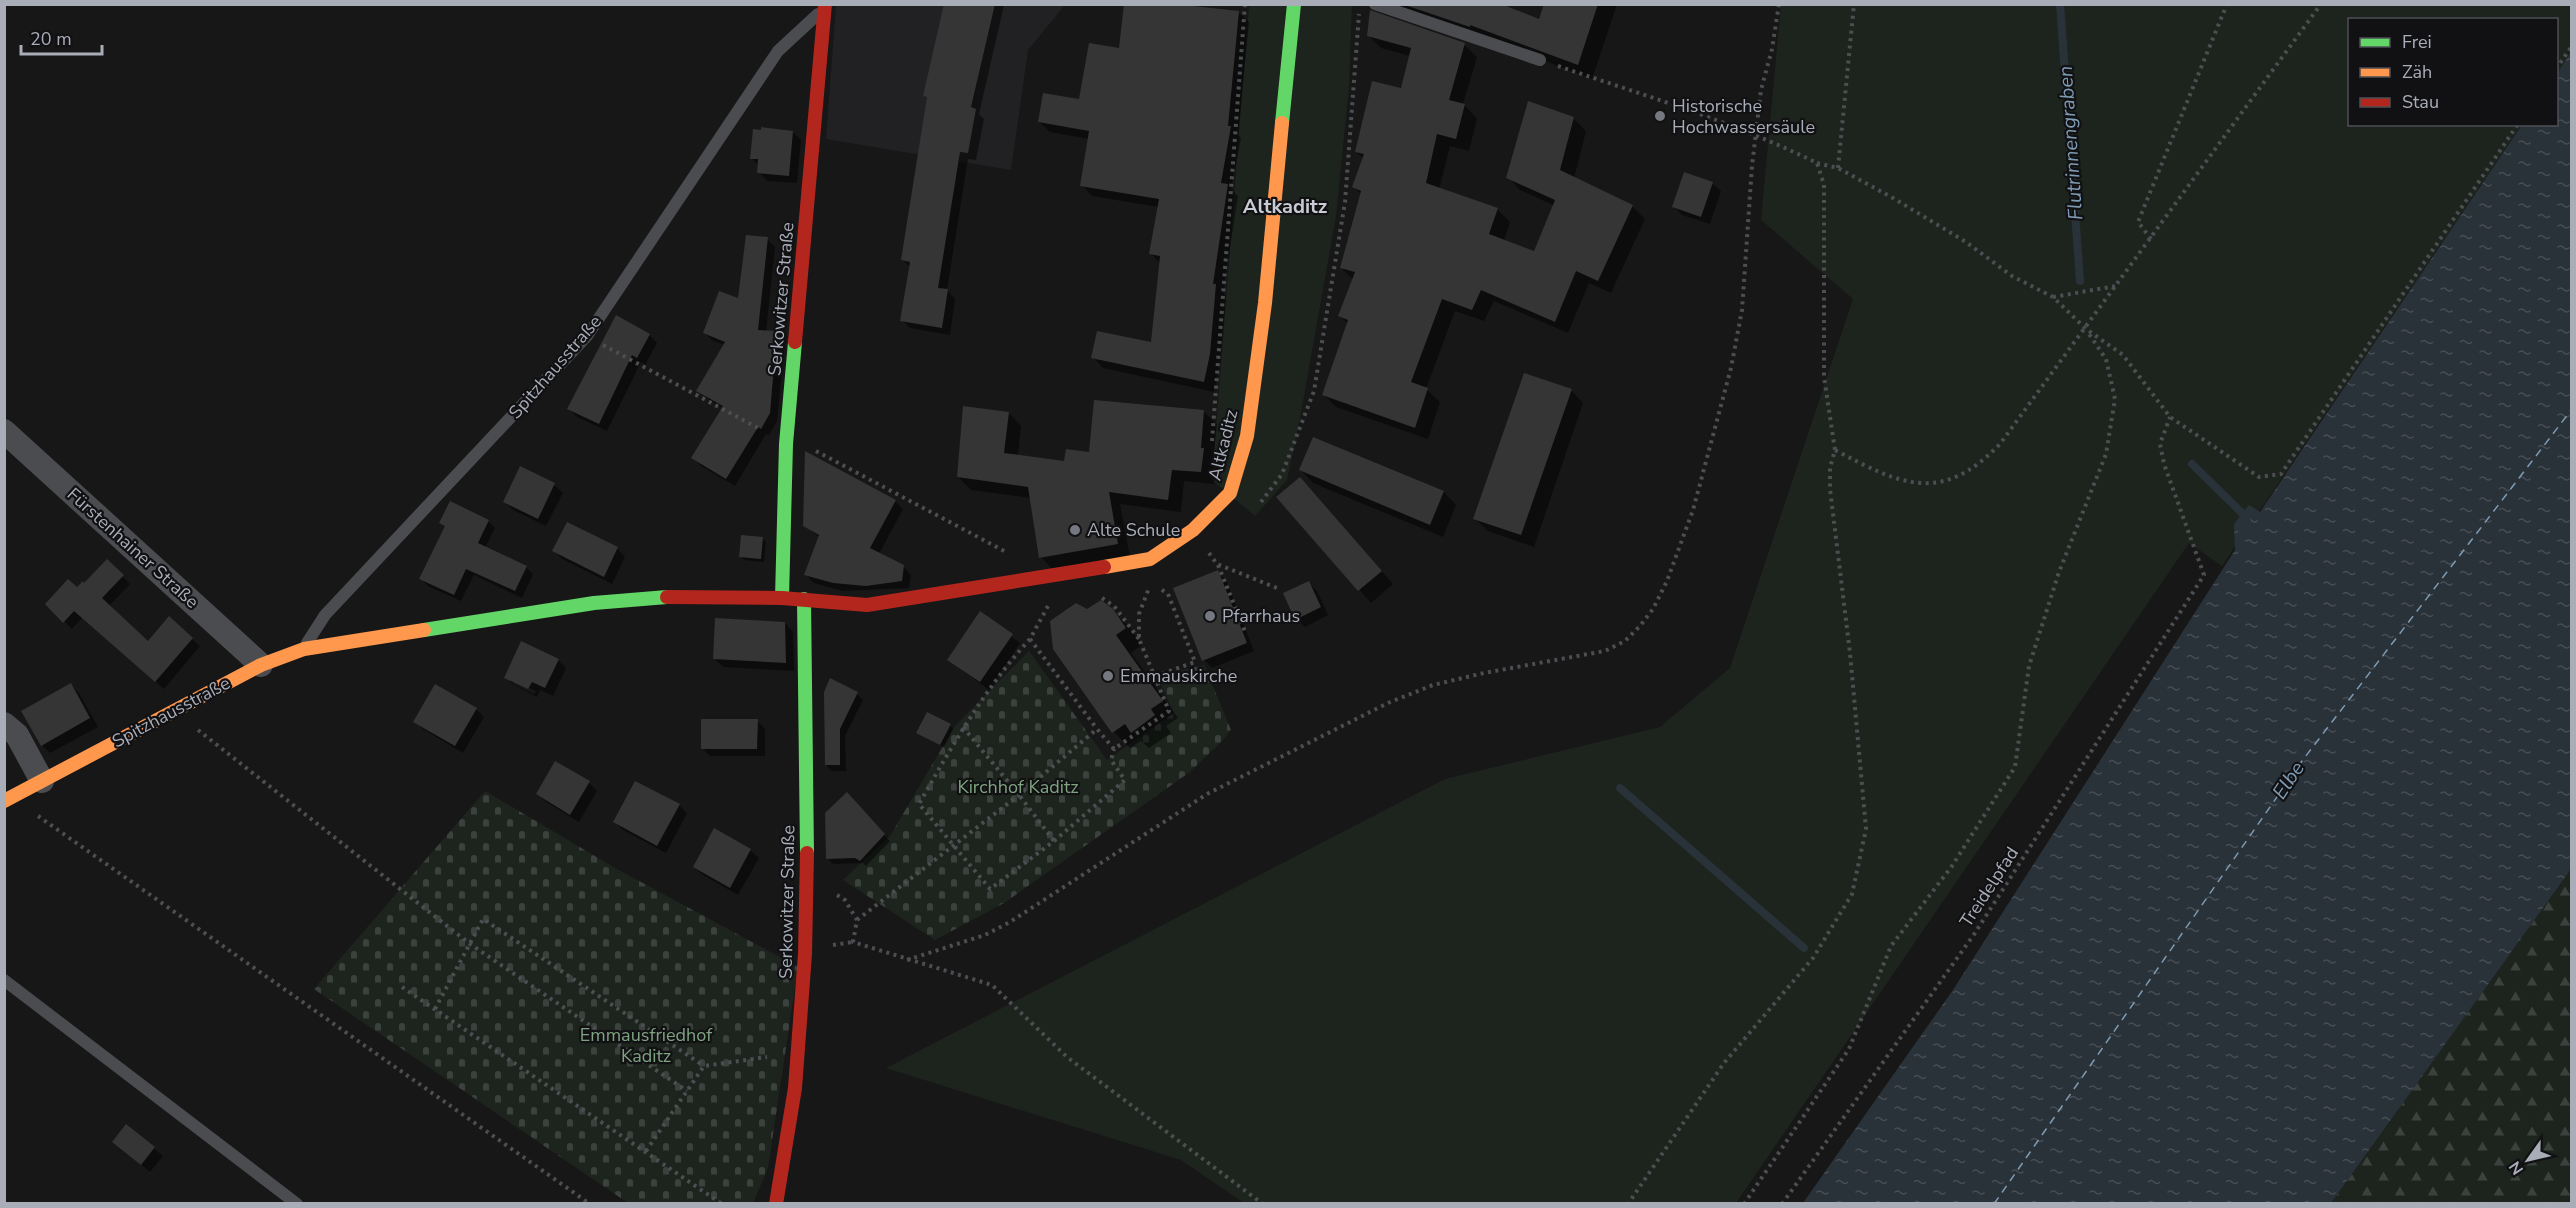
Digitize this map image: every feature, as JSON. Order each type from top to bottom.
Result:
[{"type":"street","name":"Altkaditz","points":[[782,598],[867,605],[1150,559],[1193,530],[1230,493],[1247,436],[1264,303],[1294,4]]},
{"type":"street","name":"Serkowitzer Straße","points":[[782,598],[786,444],[825,7]]},
{"type":"street","name":"Fürstenhainer Straße","points":[[4,431],[261,665]]},
{"type":"street","name":"Spitzhausstraße","points":[[8,799],[261,665],[304,650],[594,603],[660,597],[782,598]]},
{"type":"street","name":"Serkowitzer Straße","points":[[776,1203],[795,1088],[800,1037],[807,879],[804,599]]},
{"type":"street","points":[[4,724],[17,735],[42,781]]},
{"type":"lane","points":[[1375,4],[1540,60]]},
{"type":"lane","name":"Spitzhausstraße","points":[[304,650],[325,615],[587,336],[778,51],[825,7]]},
{"type":"lane","points":[[4,980],[297,1203]]},
{"type":"path","points":[[1212,442],[1245,4]]},
{"type":"path","points":[[1261,502],[1282,474],[1314,391],[1345,202],[1360,4]]},
{"type":"path","points":[[907,960],[985,934],[1010,922],[1208,794],[1388,703],[1433,686],[1484,673],[1605,651],[1625,641],[1640,626],[1662,590],[1694,510],[1731,368],[1742,310],[1761,90],[1772,49],[1779,4]]},
{"type":"path","points":[[1838,168],[1854,4]]},
{"type":"path","points":[[2151,239],[2138,222],[2227,4]]},
{"type":"path","points":[[1835,450],[1894,480],[1933,483],[1952,479],[1969,471],[1985,459],[2000,444],[2117,286],[2320,4]]},
{"type":"path","points":[[2558,66],[2571,46]]},
{"type":"path","points":[[1540,60],[1756,134],[1817,163],[1838,168],[1893,198],[1966,242],[2012,276],[2053,297],[2086,328],[2123,355],[2170,417],[2259,477],[2281,474],[2517,126]]},
{"type":"path","points":[[1628,1203],[1724,1063],[1813,958],[1852,894],[1866,829],[1850,653],[1830,489],[1830,468],[1835,450],[1824,377],[1824,185],[1817,163]]},
{"type":"path","points":[[2053,297],[2117,286]]},
{"type":"path","points":[[1744,1203],[1849,1049],[1891,946],[1952,866],[2015,767],[2029,666],[2059,572],[2106,454],[2115,399],[2106,359],[2086,328]]},
{"type":"path","name":"Treidelpfad","points":[[1782,1203],[1975,933],[2204,575],[2164,464],[2160,444],[2170,417]]},
{"type":"path","points":[[1193,530],[1217,564],[1246,634]]},
{"type":"path","points":[[1217,564],[1277,588]]},
{"type":"path","points":[[1139,639],[1139,614],[1151,583],[1168,594],[1195,662],[1155,676]]},
{"type":"path","points":[[1051,600],[1030,639],[1014,656],[963,727],[919,804],[990,889],[1054,841],[1125,780],[1112,760],[1114,749],[1169,711],[1139,639],[1114,606],[1100,597]]},
{"type":"path","points":[[1030,639],[1114,749]]},
{"type":"path","points":[[174,711],[470,944],[687,1091]]},
{"type":"path","points":[[963,727],[1054,841]]},
{"type":"path","points":[[857,920],[1019,795],[1097,729]]},
{"type":"path","points":[[8,799],[590,1203]]},
{"type":"path","points":[[807,879],[845,900],[857,920],[853,942],[992,986],[1067,1057],[1263,1203]]},
{"type":"path","points":[[434,1009],[483,919],[704,1066],[772,1057],[800,1037]]},
{"type":"path","points":[[402,987],[722,1203]]},
{"type":"path","points":[[646,1151],[704,1066]]},
{"type":"shaded area","points":[[836,5],[1065,5],[1028,50],[1011,170],[826,139]]},
{"type":"green space","points":[[1249,5],[1352,5],[1349,87],[1336,216],[1301,413],[1287,480],[1255,516],[1212,480]]},
{"type":"green space","points":[[1781,5],[2571,5],[2571,52],[2558,73],[2558,18],[2348,18],[2348,126],[2521,126],[2222,566],[2189,543],[1736,1203],[1244,1203],[1181,1160],[886,1068],[1445,779],[1660,727],[1730,668],[1853,299],[1761,220]]},
{"type":"green space","name":"Kirchhof Kaditz","points":[[1029,651],[1107,760],[1174,713],[1161,684],[1179,671],[1204,665],[1231,730],[1190,772],[1004,903],[935,940],[843,880],[890,836],[955,726]]},
{"type":"green space","name":"Emmausfriedhof Kaditz","points":[[485,791],[615,868],[798,967],[768,1168],[753,1203],[628,1203],[314,989]]},
{"type":"green space","points":[[2571,869],[2571,1203],[2331,1203]]},
{"type":"water","name":"Elbe","points":[[2571,52],[2571,869],[2331,1203],[1803,1203],[1953,990],[2235,550],[2234,524],[2249,505],[2260,512],[2521,126],[2558,126],[2558,72]]},
{"type":"building","points":[[944,4],[995,4],[971,107],[976,109],[968,153],[960,152],[938,288],[948,289],[942,328],[900,321],[910,262],[901,260],[927,97],[923,96]]},
{"type":"building","points":[[1124,4],[1174,4],[1239,11],[1228,126],[1231,126],[1221,183],[1228,184],[1213,284],[1216,284],[1210,354],[1204,382],[1091,358],[1097,331],[1151,342],[1160,256],[1149,254],[1159,199],[1080,186],[1089,131],[1038,122],[1043,93],[1079,99],[1089,43],[1119,48]]},
{"type":"building","points":[[1402,4],[1501,4],[1539,19],[1544,4],[1598,4],[1578,65],[1470,25],[1470,27]]},
{"type":"building","points":[[1370,10],[1465,43],[1449,100],[1465,104],[1456,139],[1437,134],[1426,183],[1498,208],[1489,234],[1534,251],[1555,200],[1506,178],[1528,101],[1574,117],[1560,170],[1633,205],[1598,281],[1576,271],[1555,322],[1481,290],[1472,310],[1442,299],[1411,382],[1428,388],[1415,428],[1322,395],[1348,320],[1338,316],[1355,272],[1340,268],[1361,191],[1352,187],[1364,154],[1355,152],[1372,81],[1401,88],[1411,48],[1367,36]]},
{"type":"building","points":[[761,127],[793,131],[789,176],[757,173],[758,159],[750,159],[753,129],[761,130]]},
{"type":"building","points":[[1684,172],[1713,182],[1701,217],[1672,207]]},
{"type":"building","points":[[746,235],[768,237],[758,330],[777,331],[770,413],[761,429],[758,427],[726,479],[691,458],[723,406],[696,391],[725,342],[703,333],[719,291],[738,298]]},
{"type":"building","points":[[616,315],[650,334],[637,358],[632,355],[599,424],[567,409]]},
{"type":"building","points":[[1524,373],[1572,389],[1521,535],[1473,519]]},
{"type":"building","points":[[1094,400],[1204,410],[1201,448],[1204,448],[1201,472],[1172,470],[1168,500],[1109,492],[1118,544],[1039,558],[1028,487],[957,477],[963,406],[1009,412],[1004,453],[1064,461],[1066,449],[1089,452]]},
{"type":"building","points":[[1313,437],[1444,491],[1430,525],[1299,470]]},
{"type":"building","points":[[805,451],[896,500],[870,548],[904,565],[902,581],[866,586],[833,583],[804,575],[819,535],[803,526]]},
{"type":"building","points":[[520,466],[555,483],[538,519],[503,502]]},
{"type":"building","points":[[1300,477],[1382,571],[1358,591],[1276,497]]},
{"type":"building","points":[[450,501],[489,520],[478,543],[527,566],[515,591],[466,569],[454,595],[419,579],[445,526],[439,523]]},
{"type":"building","points":[[567,522],[618,547],[604,577],[552,551]]},
{"type":"building","points":[[741,535],[763,537],[761,559],[739,557]]},
{"type":"building","points":[[107,559],[124,575],[102,598],[148,641],[169,616],[193,638],[155,682],[74,611],[63,623],[45,604],[68,579],[77,587],[83,581],[84,583]]},
{"type":"building","name":"Pfarrhaus","points":[[1218,570],[1247,643],[1202,661],[1173,588]]},
{"type":"building","points":[[1309,581],[1321,607],[1295,620],[1283,593]]},
{"type":"building","name":"Emmauskirche","points":[[1101,600],[1113,609],[1126,628],[1116,635],[1163,701],[1151,709],[1155,715],[1131,733],[1125,724],[1112,733],[1053,649],[1050,621],[1076,603],[1087,609]]},
{"type":"building","points":[[980,611],[1013,634],[980,682],[947,660]]},
{"type":"building","points":[[715,618],[785,622],[786,663],[713,659]]},
{"type":"building","points":[[521,641],[559,659],[545,688],[532,682],[528,689],[504,678]]},
{"type":"building","points":[[830,678],[858,692],[840,729],[840,765],[825,765],[824,692]]},
{"type":"building","points":[[71,683],[90,718],[41,746],[21,711]]},
{"type":"building","points":[[435,684],[477,708],[455,746],[413,722]]},
{"type":"building","points":[[927,712],[951,724],[940,745],[916,733]]},
{"type":"building","points":[[701,719],[758,719],[757,749],[701,749]]},
{"type":"building","points":[[555,761],[590,781],[570,815],[536,794]]},
{"type":"building","points":[[635,781],[680,804],[657,846],[613,822]]},
{"type":"building","points":[[847,792],[885,834],[860,861],[855,858],[826,859],[825,813]]},
{"type":"building","points":[[714,828],[751,849],[730,888],[693,867]]},
{"type":"building","points":[[126,1124],[155,1147],[141,1165],[112,1142]]},
{"type":"waterway","name":"Flutrinnengraben","points":[[2060,4],[2080,281]]},
{"type":"waterway","points":[[2192,464],[2242,513],[2247,522]]},
{"type":"waterway","points":[[1620,788],[1804,948]]},
{"type":"ferry route","points":[[1994,1204],[2302,761],[2572,409]]},
{"type":"traffic: fast","points":[[1282,123],[1294,4]]},
{"type":"traffic: fast","points":[[782,598],[786,444],[795,342]]},
{"type":"traffic: fast","points":[[424,630],[594,603],[667,597]]},
{"type":"traffic: fast","points":[[804,599],[807,853]]},
{"type":"traffic: slow","points":[[1104,567],[1150,559],[1193,530],[1230,493],[1247,436],[1265,303],[1282,123]]},
{"type":"traffic: slow","points":[[4,801],[261,665],[304,649],[424,630]]},
{"type":"traffic: jam","points":[[795,342],[825,4]]},
{"type":"traffic: jam","points":[[667,597],[782,598],[867,605],[1104,567]]},
{"type":"traffic: jam","points":[[776,1204],[795,1088],[805,954],[807,853]]},
{"type":"place","name":"Historische Hochwassersäule","points":[[1660,116]]},
{"type":"place","name":"Alte Schule","points":[[1075,530]]},
{"type":"place","name":"Pfarrhaus","points":[[1210,616]]},
{"type":"place","name":"Emmauskirche","points":[[1108,676]]},
{"type":"district","name":"Altkaditz","points":[[1285,206]]}]
